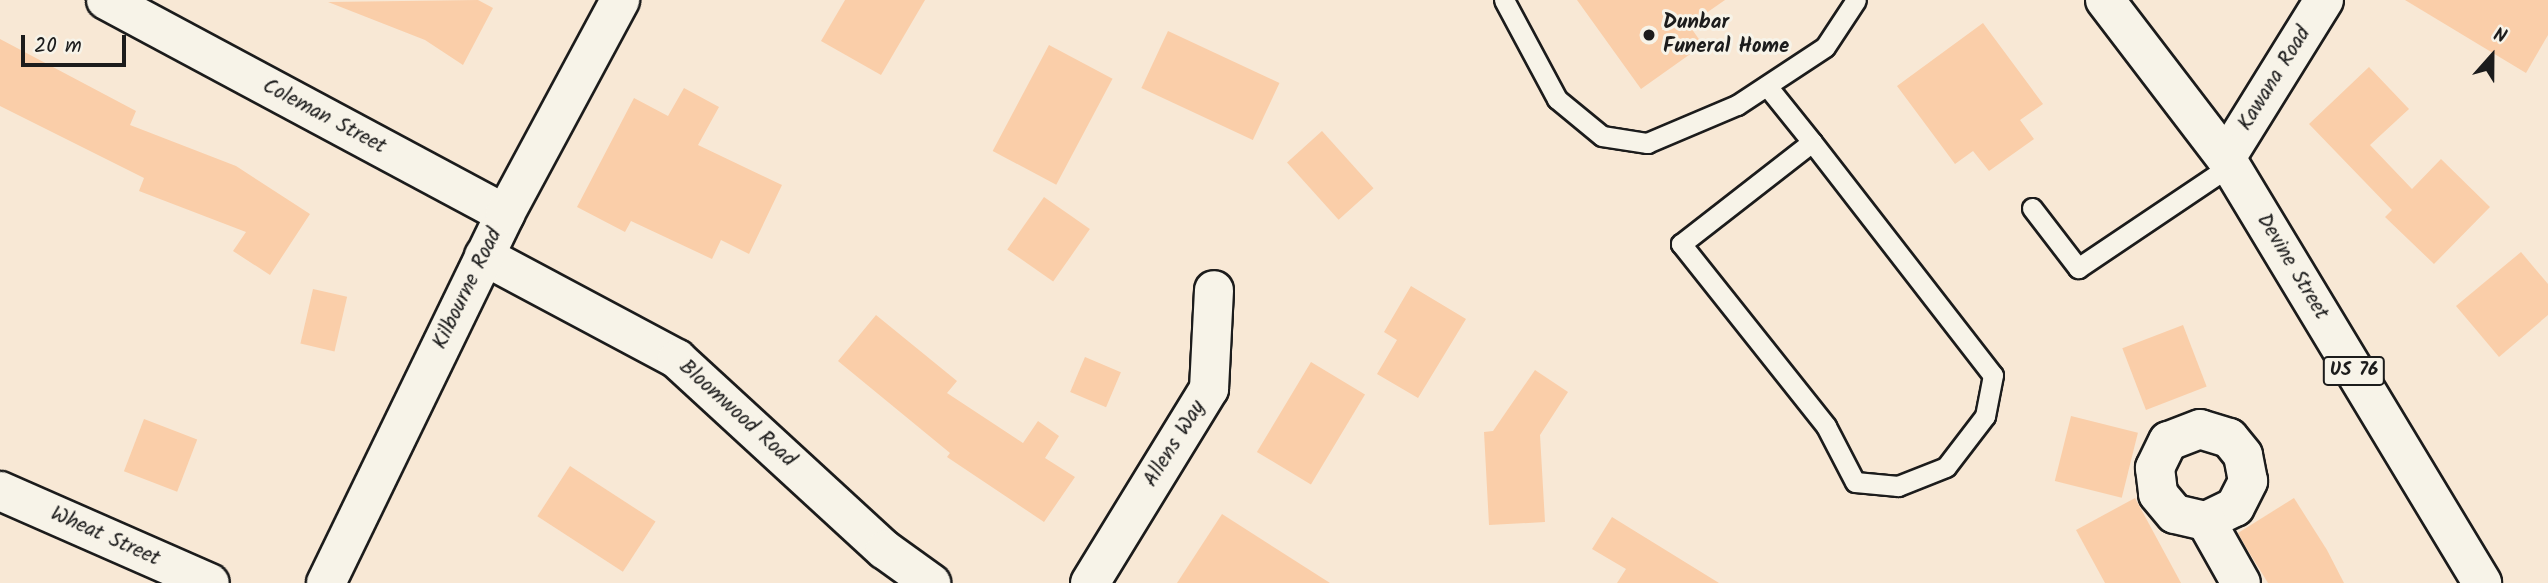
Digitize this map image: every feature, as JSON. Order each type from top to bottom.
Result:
[{"type":"street","name":"Coleman Street","points":[[106,0],[505,214]]},
{"type":"street","name":"Kilbourne Road","points":[[326,583],[505,214],[620,0]]},
{"type":"street","name":"Devine Street","points":[[2105,0],[2228,162],[2482,583]]},
{"type":"street","name":"Kawana Road","points":[[2228,162],[2324,0]]},
{"type":"street","name":"Bloomwood Road","points":[[484,256],[677,359],[885,550],[932,583]]},
{"type":"street","name":"Allens Way","points":[[1090,583],[1209,389],[1214,290]]},
{"type":"street","name":"Wheat Street","points":[[0,491],[210,583]]},
{"type":"street","points":[[2206,521],[2241,583]]},
{"type":"lane","points":[[1504,0],[1557,99],[1602,135],[1647,143],[1767,86],[1825,47],[1856,0]]},
{"type":"lane","points":[[1767,86],[1812,142],[1993,375],[1985,416],[1946,467],[1898,486],[1855,482],[1826,426],[1681,244],[1812,142]]},
{"type":"lane","points":[[2032,208],[2078,268],[2228,162]]},
{"type":"building","points":[[478,0],[493,8],[463,65],[425,40],[328,2]]},
{"type":"building","points":[[845,0],[925,0],[881,75],[821,41]]},
{"type":"building","name":"Dunbar Funeral Home","points":[[1577,0],[1725,0],[1689,25],[1703,45],[1641,89]]},
{"type":"building","points":[[2405,0],[2548,0],[2548,35],[2526,73]]},
{"type":"building","points":[[1983,23],[2043,104],[2020,120],[2034,139],[1989,171],[1973,151],[1955,164],[1897,86]]},
{"type":"building","points":[[1168,31],[1279,83],[1253,140],[1141,88]]},
{"type":"building","points":[[0,39],[136,111],[130,125],[236,166],[310,214],[270,275],[233,251],[246,232],[139,191],[144,178],[0,106]]},
{"type":"building","points":[[1049,45],[1113,79],[1056,185],[993,151]]},
{"type":"building","points":[[2369,67],[2409,109],[2370,145],[2412,189],[2441,159],[2490,207],[2434,264],[2385,217],[2392,210],[2309,124]]},
{"type":"building","points":[[684,88],[719,107],[698,145],[782,185],[749,254],[721,240],[712,259],[631,221],[625,232],[577,207],[634,98],[668,116]]},
{"type":"building","points":[[1322,131],[1374,188],[1339,220],[1287,162]]},
{"type":"building","points":[[1044,197],[1090,229],[1053,282],[1007,249]]},
{"type":"building","points":[[2521,252],[2548,284],[2548,315],[2499,357],[2456,306]]},
{"type":"building","points":[[1411,286],[1466,319],[1418,398],[1377,374],[1397,340],[1384,332]]},
{"type":"building","points":[[313,289],[347,297],[335,351],[300,344]]},
{"type":"building","points":[[876,315],[957,381],[947,393],[1023,443],[1038,421],[1059,436],[1045,458],[1075,477],[1044,522],[947,457],[950,453],[838,361]]},
{"type":"building","points":[[2183,325],[2207,387],[2146,410],[2122,348]]},
{"type":"building","points":[[1085,357],[1121,372],[1106,407],[1070,392]]},
{"type":"building","points":[[1311,362],[1365,394],[1311,484],[1257,452]]},
{"type":"building","points":[[1535,370],[1568,392],[1540,435],[1545,522],[1489,525],[1484,432],[1493,431]]},
{"type":"building","points":[[2071,416],[2138,433],[2122,498],[2055,481]]},
{"type":"building","points":[[144,419],[197,439],[177,492],[124,471]]},
{"type":"building","points":[[570,466],[656,522],[623,572],[537,516]]},
{"type":"building","points":[[2135,498],[2181,583],[2105,583],[2076,530]]},
{"type":"building","points":[[2294,498],[2344,583],[2268,583],[2247,549],[2238,533]]},
{"type":"building","points":[[1222,514],[1330,583],[1177,583]]},
{"type":"building","points":[[1612,517],[1719,583],[1617,583],[1626,569],[1592,549]]},
{"type":"place","name":"Dunbar Funeral Home","points":[[1649,35]]}]
